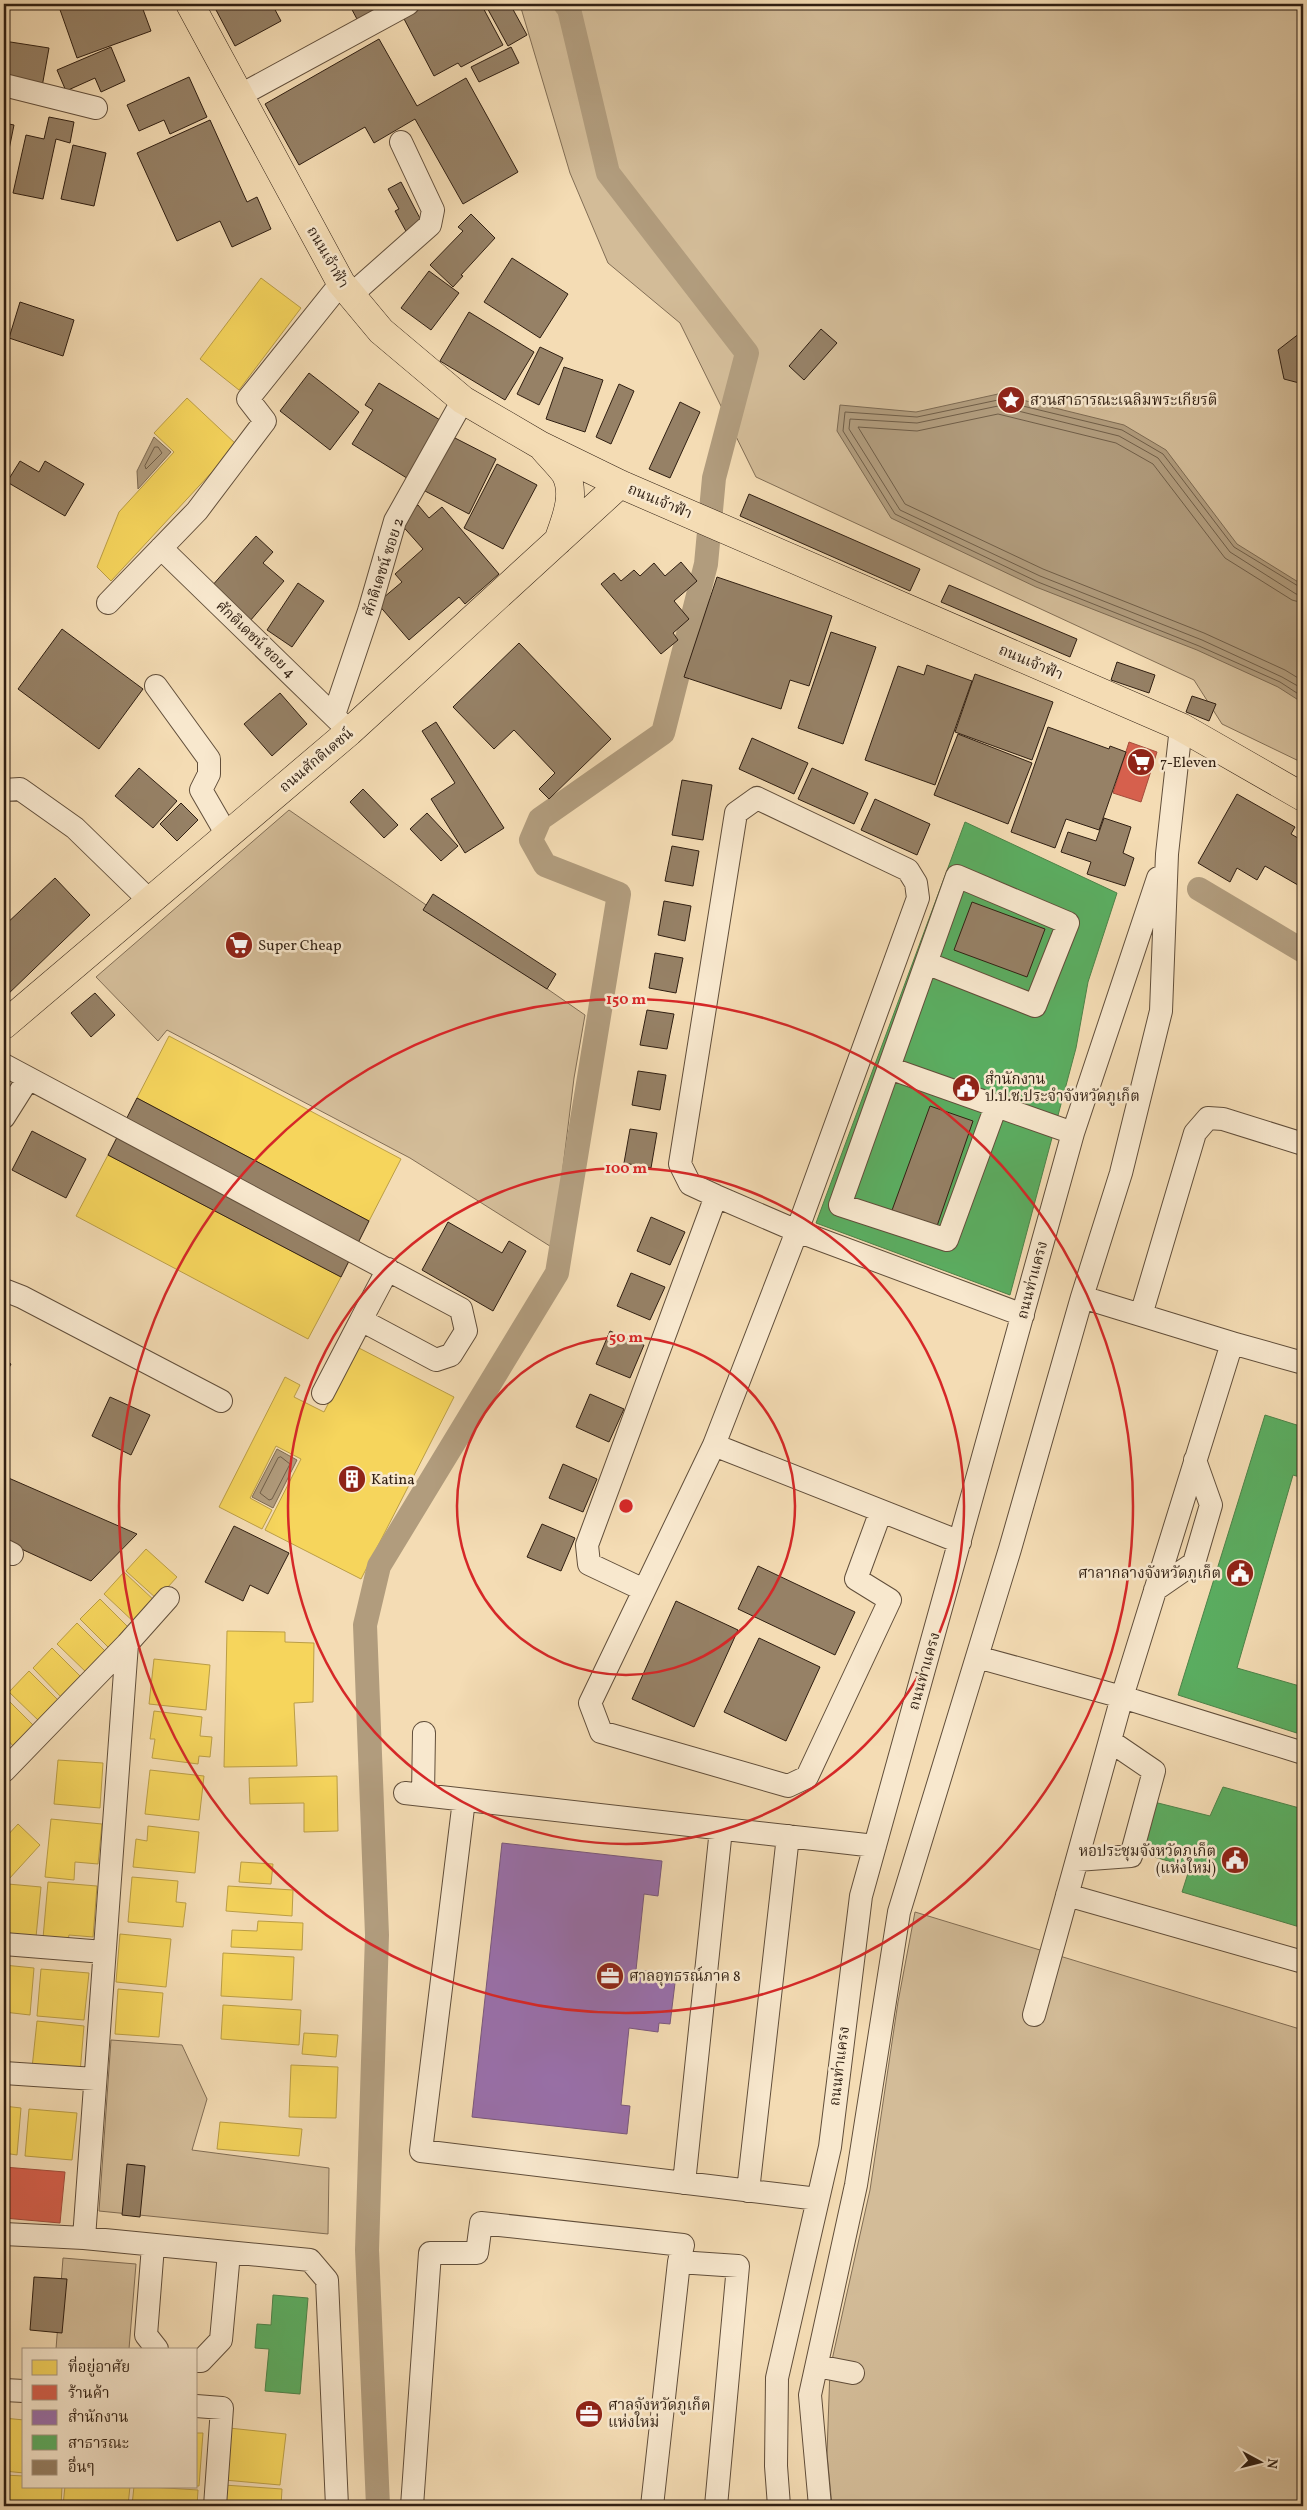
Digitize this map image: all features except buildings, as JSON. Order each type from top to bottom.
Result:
[{"type":"main road","name":"ถนนเจ้าฟ้า","points":[[190,4],[346,289],[381,331],[463,400],[540,444],[620,484],[1181,727],[1303,797]]},
{"type":"main road","points":[[540,444],[565,474],[568,488],[568,511],[558,541]]},
{"type":"main road","name":"ถนนศักดิเดชน์","points":[[4,1025],[227,835],[342,723],[558,541],[620,484]]},
{"type":"street","points":[[239,96],[408,4]]},
{"type":"street","points":[[4,84],[96,108]]},
{"type":"street","points":[[108,603],[197,511],[265,421],[248,398],[346,289],[430,226],[433,210],[401,142]]},
{"type":"street","name":"ศักดิเดชน์ ซอย 2","points":[[342,723],[369,611],[395,521],[463,400]]},
{"type":"street","name":"ศักดิเดชน์ ซอย 4","points":[[161,548],[342,723]]},
{"type":"street","points":[[156,686],[209,759],[209,774],[201,790],[227,835]]},
{"type":"street","name":"ถนนท่าแครง","points":[[820,2506],[810,2395],[856,2185],[900,1912],[1082,1297],[1121,1173],[1160,1011],[1167,854],[1181,727]]},
{"type":"street","points":[[4,790],[20,789],[75,828],[150,900]]},
{"type":"street","points":[[881,1511],[856,1579],[890,1600],[807,1777],[788,1786],[600,1732],[590,1704],[714,1445],[797,1231],[918,898],[916,883],[908,870],[757,798],[736,813],[680,1164],[690,1184],[797,1231],[1023,1315]]},
{"type":"street","name":"ถนนท่าแครง","points":[[779,2506],[776,2466],[777,2378],[830,2147],[861,1896],[1073,1133],[1167,854]]},
{"type":"street","points":[[926,963],[1035,1006],[1068,923],[957,876],[926,963],[889,1068],[840,1205],[947,1240],[996,1106]]},
{"type":"street","points":[[4,1065],[461,1309],[466,1331],[451,1355],[436,1360],[361,1320]]},
{"type":"street","points":[[889,1068],[1073,1133]]},
{"type":"street","points":[[4,1117],[28,1079]]},
{"type":"street","points":[[1141,1315],[1195,1133],[1208,1118],[1223,1119],[1303,1144]]},
{"type":"street","points":[[644,1590],[589,1564],[587,1545],[716,1196]]},
{"type":"street","points":[[323,1393],[388,1269]]},
{"type":"street","points":[[4,1290],[22,1297],[221,1401]]},
{"type":"street","points":[[1082,1297],[1232,1344],[1303,1363]]},
{"type":"street","points":[[1034,2015],[1122,1697],[1232,1344]]},
{"type":"street","points":[[714,1445],[960,1542]]},
{"type":"street","points":[[4,1771],[127,1644],[168,1598]]},
{"type":"street","points":[[84,2238],[127,1644]]},
{"type":"street","points":[[977,1657],[1122,1697],[1303,1753]]},
{"type":"street","points":[[424,1733],[414,1794],[875,1846]]},
{"type":"street","points":[[1077,1860],[1131,1856],[1154,1771],[1110,1741]]},
{"type":"street","points":[[464,1800],[421,2151],[818,2199]]},
{"type":"street","points":[[684,2183],[721,1829]]},
{"type":"street","points":[[748,2191],[788,1836]]},
{"type":"street","points":[[1067,1895],[1303,1962]]},
{"type":"street","points":[[4,1944],[104,1952]]},
{"type":"street","points":[[844,2025],[881,2031]]},
{"type":"street","points":[[4,2074],[95,2079]]},
{"type":"street","points":[[412,2506],[430,2254],[477,2253],[481,2223],[683,2245],[679,2262],[652,2506]]},
{"type":"street","points":[[4,2234],[84,2238],[310,2260],[327,2280],[337,2506]]},
{"type":"street","points":[[153,2246],[146,2335],[156,2348]]},
{"type":"street","points":[[198,2361],[202,2361],[221,2340],[229,2253]]},
{"type":"street","points":[[679,2262],[738,2266],[716,2506]]},
{"type":"street","points":[[817,2366],[853,2373]]},
{"type":"street","points":[[4,2390],[22,2391]]},
{"type":"street","points":[[198,2406],[222,2408],[215,2506]]},
{"type":"shaded area","name":"สวนสาธารณะเฉลิมพระเกียรติ","points":[[517,4],[1303,4],[1303,763],[1222,724],[1194,680],[756,477],[680,323],[608,263],[570,173],[521,8]]},
{"type":"shaded area","points":[[289,810],[585,1015],[574,1078],[553,1248],[410,1158],[167,1030],[158,1041],[96,977]]},
{"type":"shaded area","points":[[915,1912],[1303,2030],[1303,2506],[832,2506],[827,2454],[830,2369],[870,2190],[898,2002]]},
{"type":"shaded area","points":[[111,2040],[182,2045],[207,2099],[192,2150],[329,2168],[328,2234],[99,2211]]},
{"type":"shaded area","points":[[63,2258],[136,2264],[129,2348],[56,2348]]},
{"type":"water","points":[[998,394],[1124,425],[1166,450],[1237,544],[1303,585],[1303,703],[1278,687],[1197,650],[1036,587],[891,518],[837,431],[840,405],[916,412]]},
{"type":"water","points":[[154,437],[171,452],[138,489],[137,471]]},
{"type":"water","points":[[277,1449],[297,1460],[273,1508],[252,1497]]},
{"type":"waterway","points":[[378,2506],[367,2250],[377,1935],[365,1625],[379,1566],[557,1273],[619,894],[545,865],[531,840],[540,819],[663,733],[706,564],[714,478],[747,353],[608,173],[569,9],[565,4]]},
{"type":"waterway","points":[[1199,889],[1303,951]]},
{"type":"place","name":"สวนสาธารณะเฉลิมพระเกียรติ","points":[[1011,400]]},
{"type":"place","name":"7-Eleven","points":[[1141,762]]},
{"type":"place","name":"Super Cheap","points":[[239,945]]},
{"type":"place","name":"สำนักงาน ป.ป.ช.ประจำจังหวัดภูเก็ต","points":[[966,1088]]},
{"type":"place","name":"Katina","points":[[352,1479]]},
{"type":"place","name":"ศาลากลางจังหวัดภูเก็ต","points":[[1240,1573]]},
{"type":"place","name":"หอประชุมจังหวัดภูเก็ต (แห่งใหม่)","points":[[1235,1860]]},
{"type":"place","name":"ศาลอุทธรณ์ภาค 8","points":[[610,1976]]},
{"type":"place","name":"ศาลจังหวัดภูเก็ต แห่งใหม่","points":[[589,2414]]}]
